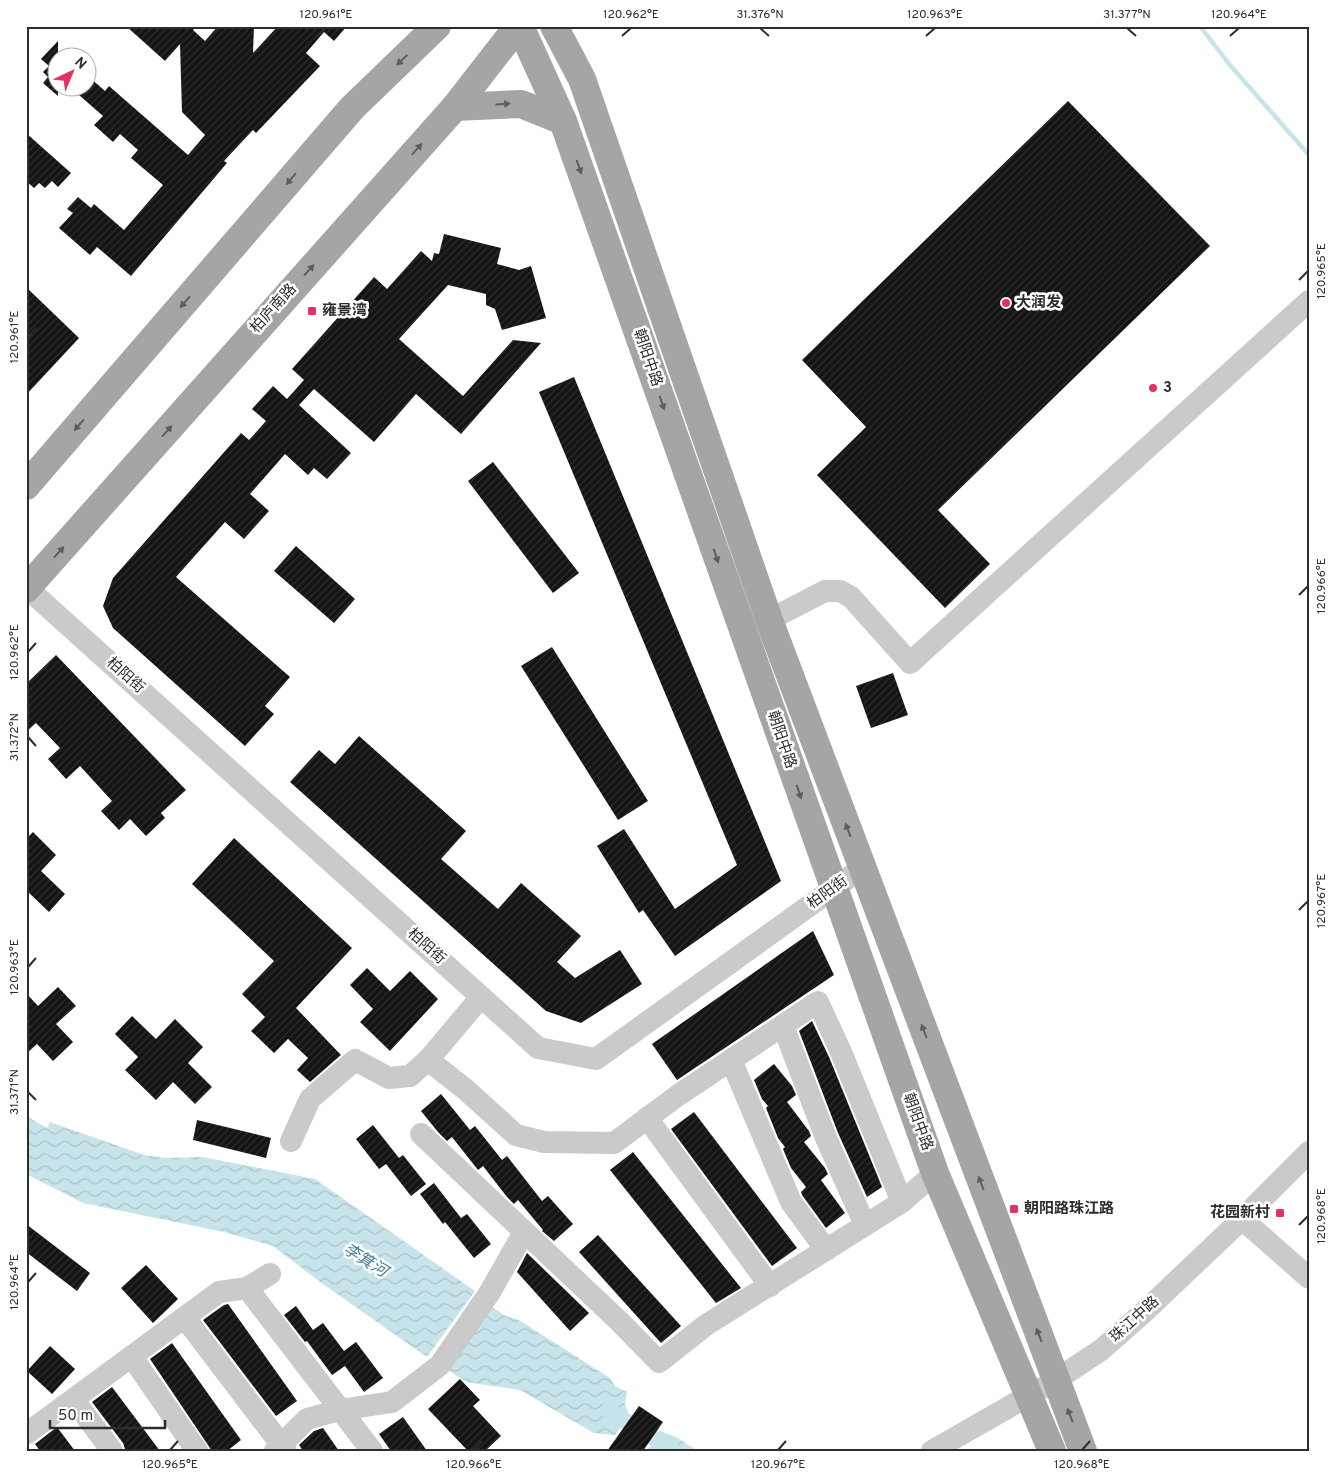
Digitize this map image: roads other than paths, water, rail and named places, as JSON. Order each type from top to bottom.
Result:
[{"type":"main road","points":[[26,486],[352,108],[437,26]]},
{"type":"main road","name":"柏庐南路","points":[[27,588],[455,107],[519,26]]},
{"type":"main road","name":"朝阳中路","points":[[519,26],[563,121],[935,1173],[1052,1451]]},
{"type":"main road","name":"朝阳中路","points":[[554,26],[582,80],[769,620],[1084,1451]]},
{"type":"main road","points":[[455,107],[521,104],[563,121]]},
{"type":"street","points":[[769,620],[825,591],[840,591],[851,597],[910,663],[1309,301]]},
{"type":"street","name":"柏阳街","points":[[27,588],[538,1048],[596,1059],[862,868]]},
{"type":"street","points":[[291,1141],[310,1099],[355,1060],[389,1078],[410,1076],[428,1060],[481,997]]},
{"type":"street","points":[[428,1060],[465,1089],[516,1135],[544,1142],[614,1143],[677,1096],[818,1002],[841,1052],[902,1202]]},
{"type":"street","points":[[783,1026],[826,1138],[865,1226]]},
{"type":"street","points":[[731,1060],[791,1202],[826,1250]]},
{"type":"street","points":[[647,1118],[770,1286]]},
{"type":"street","points":[[421,1134],[620,1322],[659,1362],[706,1325],[902,1202],[935,1173]]},
{"type":"street","name":"珠江中路","points":[[932,1451],[1030,1396],[1101,1350],[1144,1313],[1309,1152]]},
{"type":"street","points":[[1242,1219],[1309,1278]]},
{"type":"street","points":[[185,1318],[281,1449],[307,1419],[340,1410],[392,1402],[440,1365],[487,1296],[524,1232]]},
{"type":"street","points":[[26,1434],[219,1292],[247,1288],[270,1274]]},
{"type":"street","points":[[247,1288],[372,1451]]},
{"type":"street","points":[[132,1357],[197,1451]]},
{"type":"street","points":[[74,1400],[112,1451]]},
{"type":"water","points":[[26,1116],[47,1128],[50,1122],[144,1155],[165,1158],[203,1157],[315,1179],[475,1291],[427,1357],[320,1282],[273,1246],[224,1232],[83,1203],[26,1174]]},
{"type":"water","points":[[490,1306],[506,1316],[519,1320],[610,1378],[615,1386],[627,1392],[625,1404],[629,1415],[615,1435],[594,1433],[520,1390],[466,1382],[448,1370]]},
{"type":"water","points":[[660,1431],[678,1438],[698,1451],[647,1451]]},
{"type":"waterway","points":[[1200,26],[1229,64],[1309,155]]},
{"type":"waterway","name":"李箕河","points":[[608,1410],[674,1451]]},
{"type":"place","name":"大润发","points":[[1006,303]]},
{"type":"place","name":"雍景湾","points":[[312,311]]},
{"type":"place","name":"3","points":[[1153,388]]},
{"type":"place","name":"朝阳路珠江路","points":[[1014,1209]]},
{"type":"place","name":"花园新村","points":[[1280,1213]]}]
